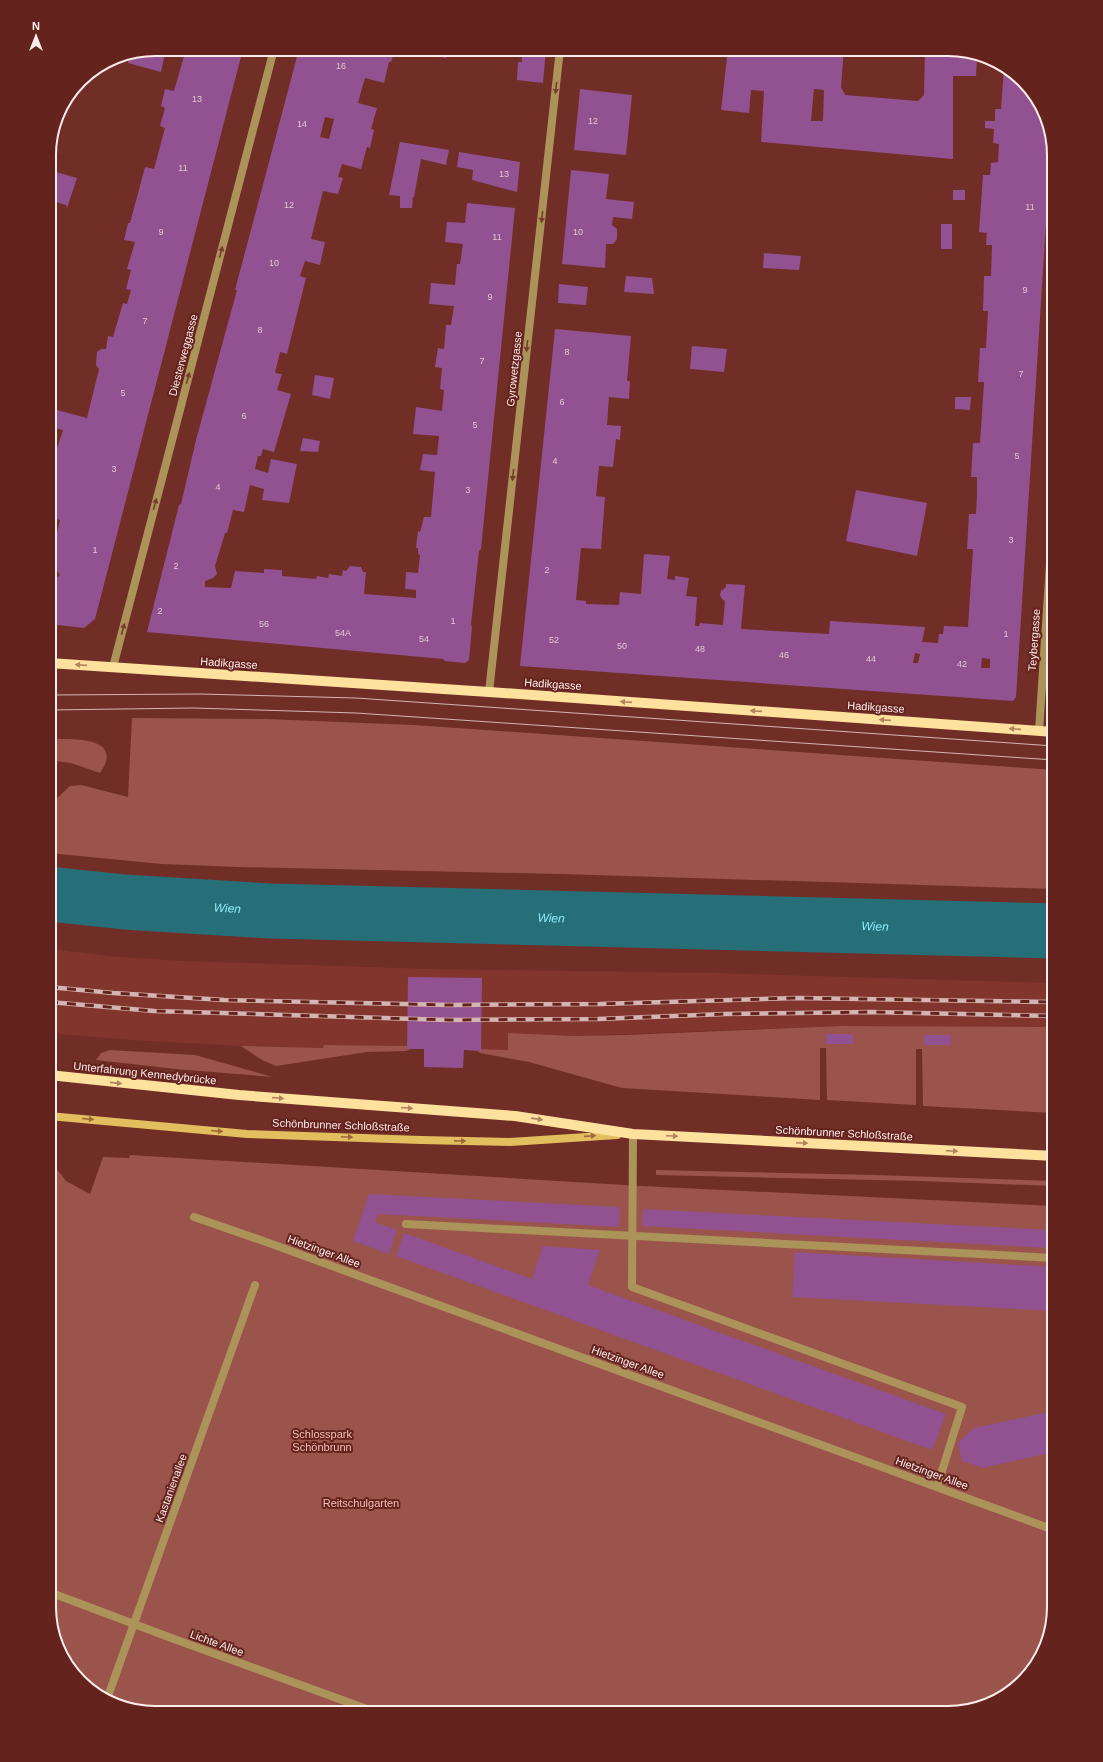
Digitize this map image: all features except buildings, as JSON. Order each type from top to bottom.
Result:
[{"type":"main road","name":"Hadikgasse","points":[[56,663],[1047,732]]},
{"type":"main road","name":"Unterfahrung Kennedybrücke","points":[[56,1076],[239,1095]]},
{"type":"main road","name":"Schönbrunner Schloßstraße","points":[[239,1095],[515,1116],[634,1134],[1047,1156]]},
{"type":"main road","name":"Schönbrunner Schloßstraße","points":[[56,1117],[247,1134],[421,1140],[510,1142],[634,1134]]},
{"type":"street","name":"Diesterweggasse","points":[[113,667],[272,56]]},
{"type":"street","name":"Gyrowetzgasse","points":[[489,692],[559,56]]},
{"type":"street","name":"Teybergasse","points":[[1039,731],[1047,609]]},
{"type":"street","points":[[634,1134],[632,1287],[962,1406],[937,1487]]},
{"type":"street","name":"Hietzinger Allee","points":[[194,1217],[269,1243],[1047,1527]]},
{"type":"street","points":[[406,1224],[1047,1258]]},
{"type":"street","name":"Kastanienallee","points":[[109,1694],[255,1285]]},
{"type":"street","name":"Lichte Allee","points":[[56,1595],[359,1706]]},
{"type":"shaded area","points":[[56,950],[120,957],[184,961],[428,969],[715,973],[1047,983],[1047,1027],[840,1026],[575,1036],[508,1033],[508,1050],[407,1046],[324,1045],[324,1048],[241,1046],[131,1040],[56,1034]]},
{"type":"green space","points":[[132,718],[266,719],[414,725],[1047,770],[1047,889],[561,874],[238,867],[162,864],[56,854],[56,799],[70,786],[81,785],[128,797]]},
{"type":"green space","points":[[56,739],[92,742],[101,746],[106,752],[106,761],[100,773],[71,763],[56,761]]},
{"type":"green space","points":[[840,1026],[1047,1027],[1047,1113],[923,1106],[922,1049],[916,1049],[916,1105],[827,1100],[826,1048],[820,1048],[820,1100],[622,1088],[529,1062],[480,1053],[477,1050],[508,1050],[508,1033],[575,1036]],"holes":[[[826,1034],[853,1034],[853,1043],[826,1044]],[[924,1035],[951,1035],[951,1044],[924,1045]]]},
{"type":"green space","points":[[324,1045],[407,1046],[407,1049],[410,1049],[406,1051],[367,1052],[276,1066],[262,1060],[241,1046],[323,1048]]},
{"type":"green space","points":[[110,1050],[195,1055],[273,1077],[176,1069],[96,1060],[101,1053]]},
{"type":"green space","name":"Schlosspark Schönbrunn","points":[[130,1155],[641,1186],[1047,1206],[1047,1607],[1044,1633],[1037,1651],[1022,1672],[1003,1689],[980,1701],[954,1706],[149,1706],[123,1701],[111,1696],[90,1681],[73,1662],[61,1639],[57,1620],[56,1168],[66,1181],[90,1194],[103,1157],[129,1158]]},
{"type":"green space","points":[[656,1170],[874,1175],[1047,1181],[1047,1186],[920,1181],[656,1175]]},
{"type":"waterway","name":"Wien","points":[[56,895],[124,902],[271,911],[1047,931]]},
{"type":"tram line","points":[[56,695],[200,694],[356,698],[1047,746]]},
{"type":"tram line","points":[[56,710],[194,708],[356,713],[1047,760]]},
{"type":"railway","points":[[56,988],[224,1000],[450,1005],[600,1004],[797,998],[1047,1002]]},
{"type":"railway","points":[[56,1003],[154,1011],[449,1020],[598,1019],[725,1014],[871,1012],[1047,1016]]},
{"type":"park label","name":"Reitschulgarten","points":[[361,1503]]}]
